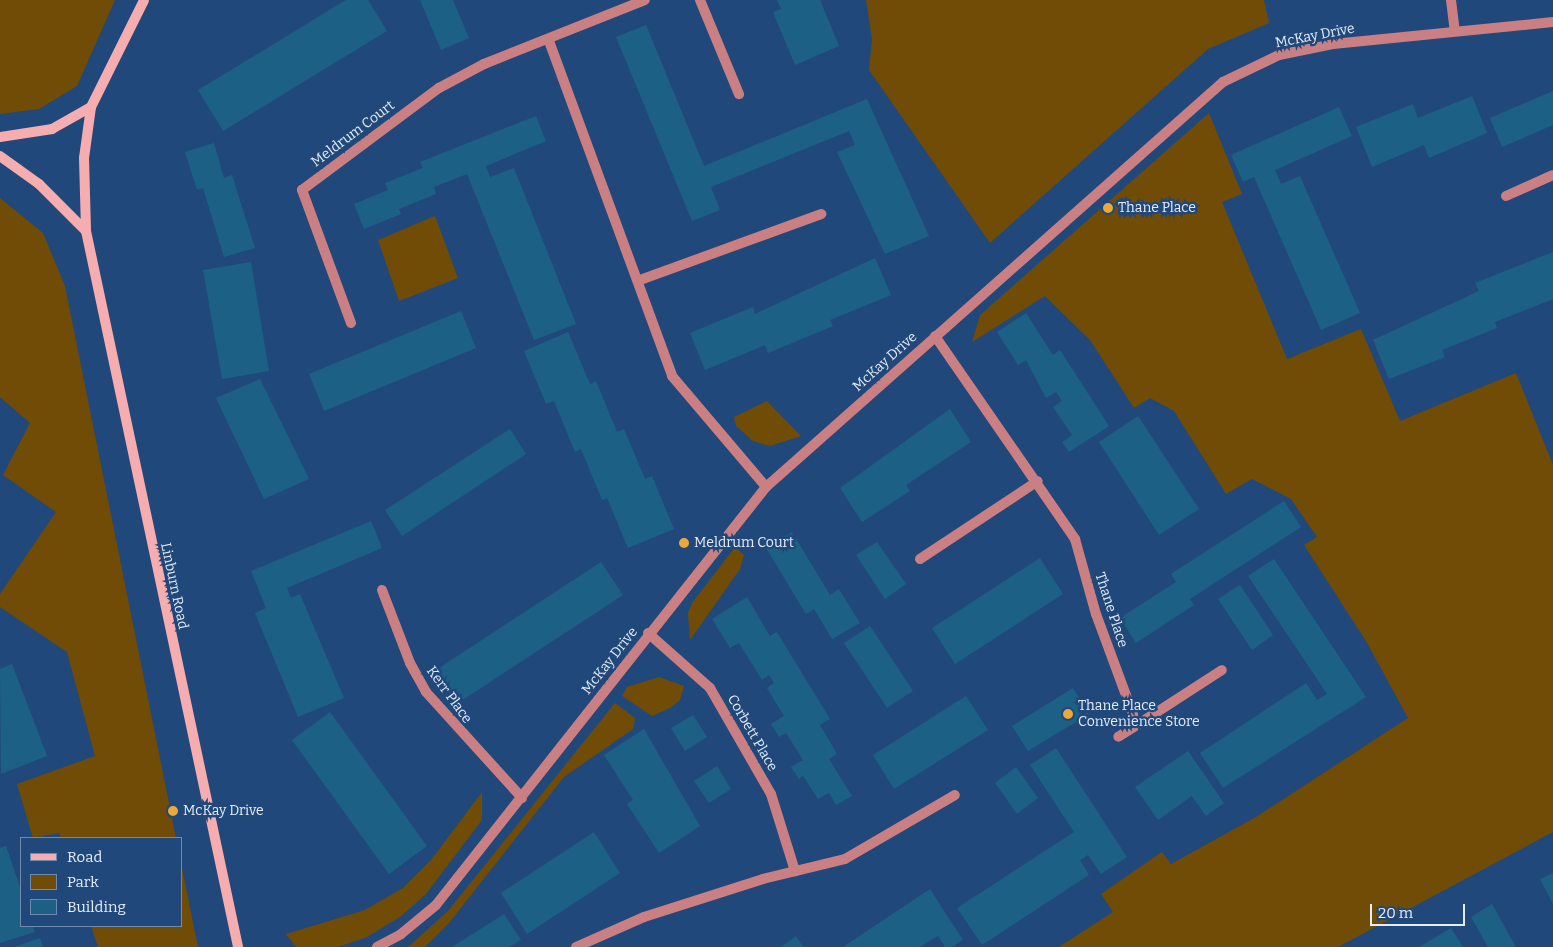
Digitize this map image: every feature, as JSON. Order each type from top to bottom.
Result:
[{"type":"street","name":"Meldrum Court","points":[[351,323],[302,190],[439,88],[484,64],[549,41],[645,0]]},
{"type":"street","points":[[700,0],[739,94]]},
{"type":"street","points":[[1452,0],[1455,30]]},
{"type":"street","points":[[0,137],[52,129],[91,107],[146,2]]},
{"type":"street","name":"McKay Drive","points":[[377,947],[401,934],[436,905],[522,798],[648,633],[766,487],[1223,82],[1279,55],[1455,30],[1553,22]]},
{"type":"street","points":[[549,41],[640,280],[672,376],[766,487]]},
{"type":"street","name":"Linburn Road","points":[[91,107],[84,158],[86,230],[238,947]]},
{"type":"street","points":[[0,156],[39,184],[86,230]]},
{"type":"street","points":[[1506,196],[1553,175]]},
{"type":"street","points":[[640,280],[821,214]]},
{"type":"street","name":"Thane Place","points":[[935,336],[1038,481],[1075,539],[1096,614],[1137,725]]},
{"type":"street","points":[[920,559],[1038,481]]},
{"type":"street","name":"Kerr Place","points":[[382,590],[410,663],[426,692],[522,798]]},
{"type":"street","name":"Corbett Place","points":[[648,633],[710,688],[771,794],[795,871]]},
{"type":"street","points":[[1118,737],[1222,670]]},
{"type":"street","points":[[576,947],[644,917],[795,871],[845,859],[955,795]]},
{"type":"green space","points":[[0,0],[115,0],[77,86],[39,109],[0,114]]},
{"type":"green space","points":[[866,0],[1264,0],[1269,23],[1208,49],[990,243],[869,70],[872,39]]},
{"type":"green space","points":[[1209,113],[1242,194],[1222,202],[1287,359],[1361,329],[1400,421],[1516,373],[1553,465],[1553,832],[1338,947],[1059,947],[1113,912],[1101,894],[1162,852],[1171,864],[1256,817],[1408,718],[1366,641],[1304,545],[1317,537],[1291,499],[1252,479],[1226,494],[1174,411],[1150,398],[1134,408],[1090,340],[1045,296],[972,342],[980,315]]},
{"type":"green space","points":[[0,198],[43,233],[65,286],[176,837],[61,837],[59,833],[33,837],[17,784],[95,756],[67,652],[0,607],[0,594],[56,512],[3,475],[30,423],[0,397]]},
{"type":"green space","points":[[435,216],[458,278],[399,301],[378,240]]},
{"type":"green space","points":[[767,401],[801,436],[770,446],[753,441],[736,426],[734,417]]},
{"type":"green space","points":[[735,547],[744,555],[740,569],[690,640],[688,613],[692,603]]},
{"type":"green space","points":[[659,677],[684,686],[680,700],[670,708],[652,716],[622,696],[627,687]]},
{"type":"green space","points":[[615,703],[635,718],[633,729],[564,777],[449,923],[425,947],[408,947],[448,911]]},
{"type":"green space","points":[[482,792],[482,820],[426,894],[400,917],[367,937],[338,947],[296,947],[286,934],[365,910],[403,888],[431,860]]},
{"type":"green space","points":[[182,868],[198,947],[98,947],[91,927],[182,927]]},
{"type":"building","points":[[346,0],[368,0],[387,31],[223,131],[198,90]]},
{"type":"building","points":[[420,0],[453,0],[469,38],[441,50]]},
{"type":"building","points":[[777,0],[820,0],[839,46],[795,65],[773,12],[781,9]]},
{"type":"building","points":[[646,25],[704,166],[867,99],[929,236],[885,254],[837,152],[855,145],[849,131],[711,187],[720,210],[692,221],[616,37]]},
{"type":"building","points":[[1553,91],[1553,125],[1502,147],[1490,118]]},
{"type":"building","points":[[1472,96],[1487,133],[1429,158],[1424,145],[1372,167],[1356,127],[1413,104],[1418,118]]},
{"type":"building","points":[[1339,107],[1352,136],[1275,170],[1281,184],[1300,176],[1360,313],[1321,330],[1254,177],[1243,182],[1231,155]]},
{"type":"building","points":[[536,116],[546,141],[486,166],[490,177],[514,168],[576,324],[534,340],[467,174],[434,187],[436,194],[399,209],[401,214],[364,229],[354,204],[388,190],[385,183],[423,168],[420,162]]},
{"type":"building","points":[[214,143],[224,178],[232,175],[255,248],[224,257],[203,188],[197,190],[185,152]]},
{"type":"building","points":[[1553,252],[1553,299],[1495,322],[1497,328],[1442,350],[1445,357],[1389,379],[1373,340],[1479,291],[1475,283]]},
{"type":"building","points":[[875,258],[891,295],[830,320],[833,326],[768,353],[765,345],[705,370],[690,333],[753,307],[755,314]]},
{"type":"building","points":[[251,262],[269,371],[222,379],[203,270]]},
{"type":"building","points":[[461,311],[476,348],[324,411],[309,374]]},
{"type":"building","points":[[1026,313],[1053,355],[1060,350],[1109,426],[1069,452],[1062,442],[1072,435],[1053,407],[1062,401],[1056,392],[1046,398],[1026,360],[1018,365],[997,332]]},
{"type":"building","points":[[568,332],[590,384],[596,381],[617,432],[624,429],[645,479],[652,476],[674,529],[628,548],[607,498],[602,500],[581,449],[575,452],[554,401],[546,404],[524,351]]},
{"type":"building","points":[[260,379],[309,479],[264,499],[216,398]]},
{"type":"building","points":[[950,409],[971,442],[906,485],[910,491],[862,522],[840,488]]},
{"type":"building","points":[[1138,416],[1199,509],[1159,535],[1099,442]]},
{"type":"building","points":[[510,429],[526,454],[402,536],[385,510]]},
{"type":"building","points":[[1284,501],[1301,527],[1190,599],[1194,605],[1136,643],[1120,618],[1176,582],[1171,574]]},
{"type":"building","points":[[371,521],[382,548],[287,588],[291,598],[300,594],[344,698],[298,717],[255,613],[266,608],[251,571]]},
{"type":"building","points":[[792,532],[830,595],[839,589],[860,623],[832,639],[814,609],[806,614],[766,548]]},
{"type":"building","points":[[877,542],[906,584],[885,599],[856,555]]},
{"type":"building","points":[[1040,558],[1063,594],[955,664],[932,628]]},
{"type":"building","points":[[1274,559],[1366,697],[1223,788],[1200,753],[1306,683],[1317,700],[1327,694],[1248,576]]},
{"type":"building","points":[[601,562],[623,595],[458,703],[436,670]]},
{"type":"building","points":[[1240,585],[1273,635],[1252,650],[1218,599]]},
{"type":"building","points":[[747,597],[770,636],[777,632],[830,719],[820,725],[837,754],[829,759],[852,796],[836,805],[829,793],[818,799],[803,776],[799,779],[791,767],[803,760],[786,733],[779,737],[771,724],[784,716],[767,688],[774,683],[769,675],[762,680],[739,643],[730,648],[712,619]]},
{"type":"building","points":[[870,626],[913,691],[887,708],[844,643]]},
{"type":"building","points":[[12,664],[47,756],[1,774],[0,669]]},
{"type":"building","points":[[1073,688],[1089,714],[1028,751],[1012,726]]},
{"type":"building","points":[[966,696],[988,730],[894,789],[873,755]]},
{"type":"building","points":[[330,712],[427,846],[389,874],[292,740]]},
{"type":"building","points":[[693,715],[707,737],[685,751],[671,728]]},
{"type":"building","points":[[644,729],[700,826],[659,853],[627,804],[633,800],[604,755]]},
{"type":"building","points":[[1056,748],[1127,857],[1101,874],[1088,855],[1080,860],[1089,875],[982,945],[957,908],[1074,832],[1030,765]]},
{"type":"building","points":[[1188,751],[1224,803],[1206,816],[1192,796],[1158,820],[1135,787]]},
{"type":"building","points":[[717,766],[731,789],[709,803],[694,781]]},
{"type":"building","points":[[1016,767],[1038,798],[1017,814],[995,783]]},
{"type":"building","points":[[594,832],[620,873],[527,934],[501,893]]},
{"type":"building","points":[[6,846],[20,887],[20,927],[33,927],[35,932],[0,943],[0,848]]},
{"type":"building","points":[[1553,873],[1553,904],[1540,879]]},
{"type":"building","points":[[930,889],[963,940],[952,947],[945,947],[938,936],[920,947],[843,947]]},
{"type":"building","points":[[1492,904],[1516,947],[1488,947],[1471,917]]},
{"type":"building","points":[[504,914],[521,940],[509,947],[452,947]]},
{"type":"building","points":[[1451,928],[1463,947],[1419,947]]},
{"type":"building","points":[[796,936],[803,947],[781,947]]},
{"type":"building","points":[[40,938],[43,947],[14,947]]},
{"type":"place","name":"Thane Place","points":[[1108,208]]},
{"type":"place","name":"Meldrum Court","points":[[684,543]]},
{"type":"place","name":"Thane Place Convenience Store","points":[[1068,714]]},
{"type":"place","name":"McKay Drive","points":[[173,811]]}]
